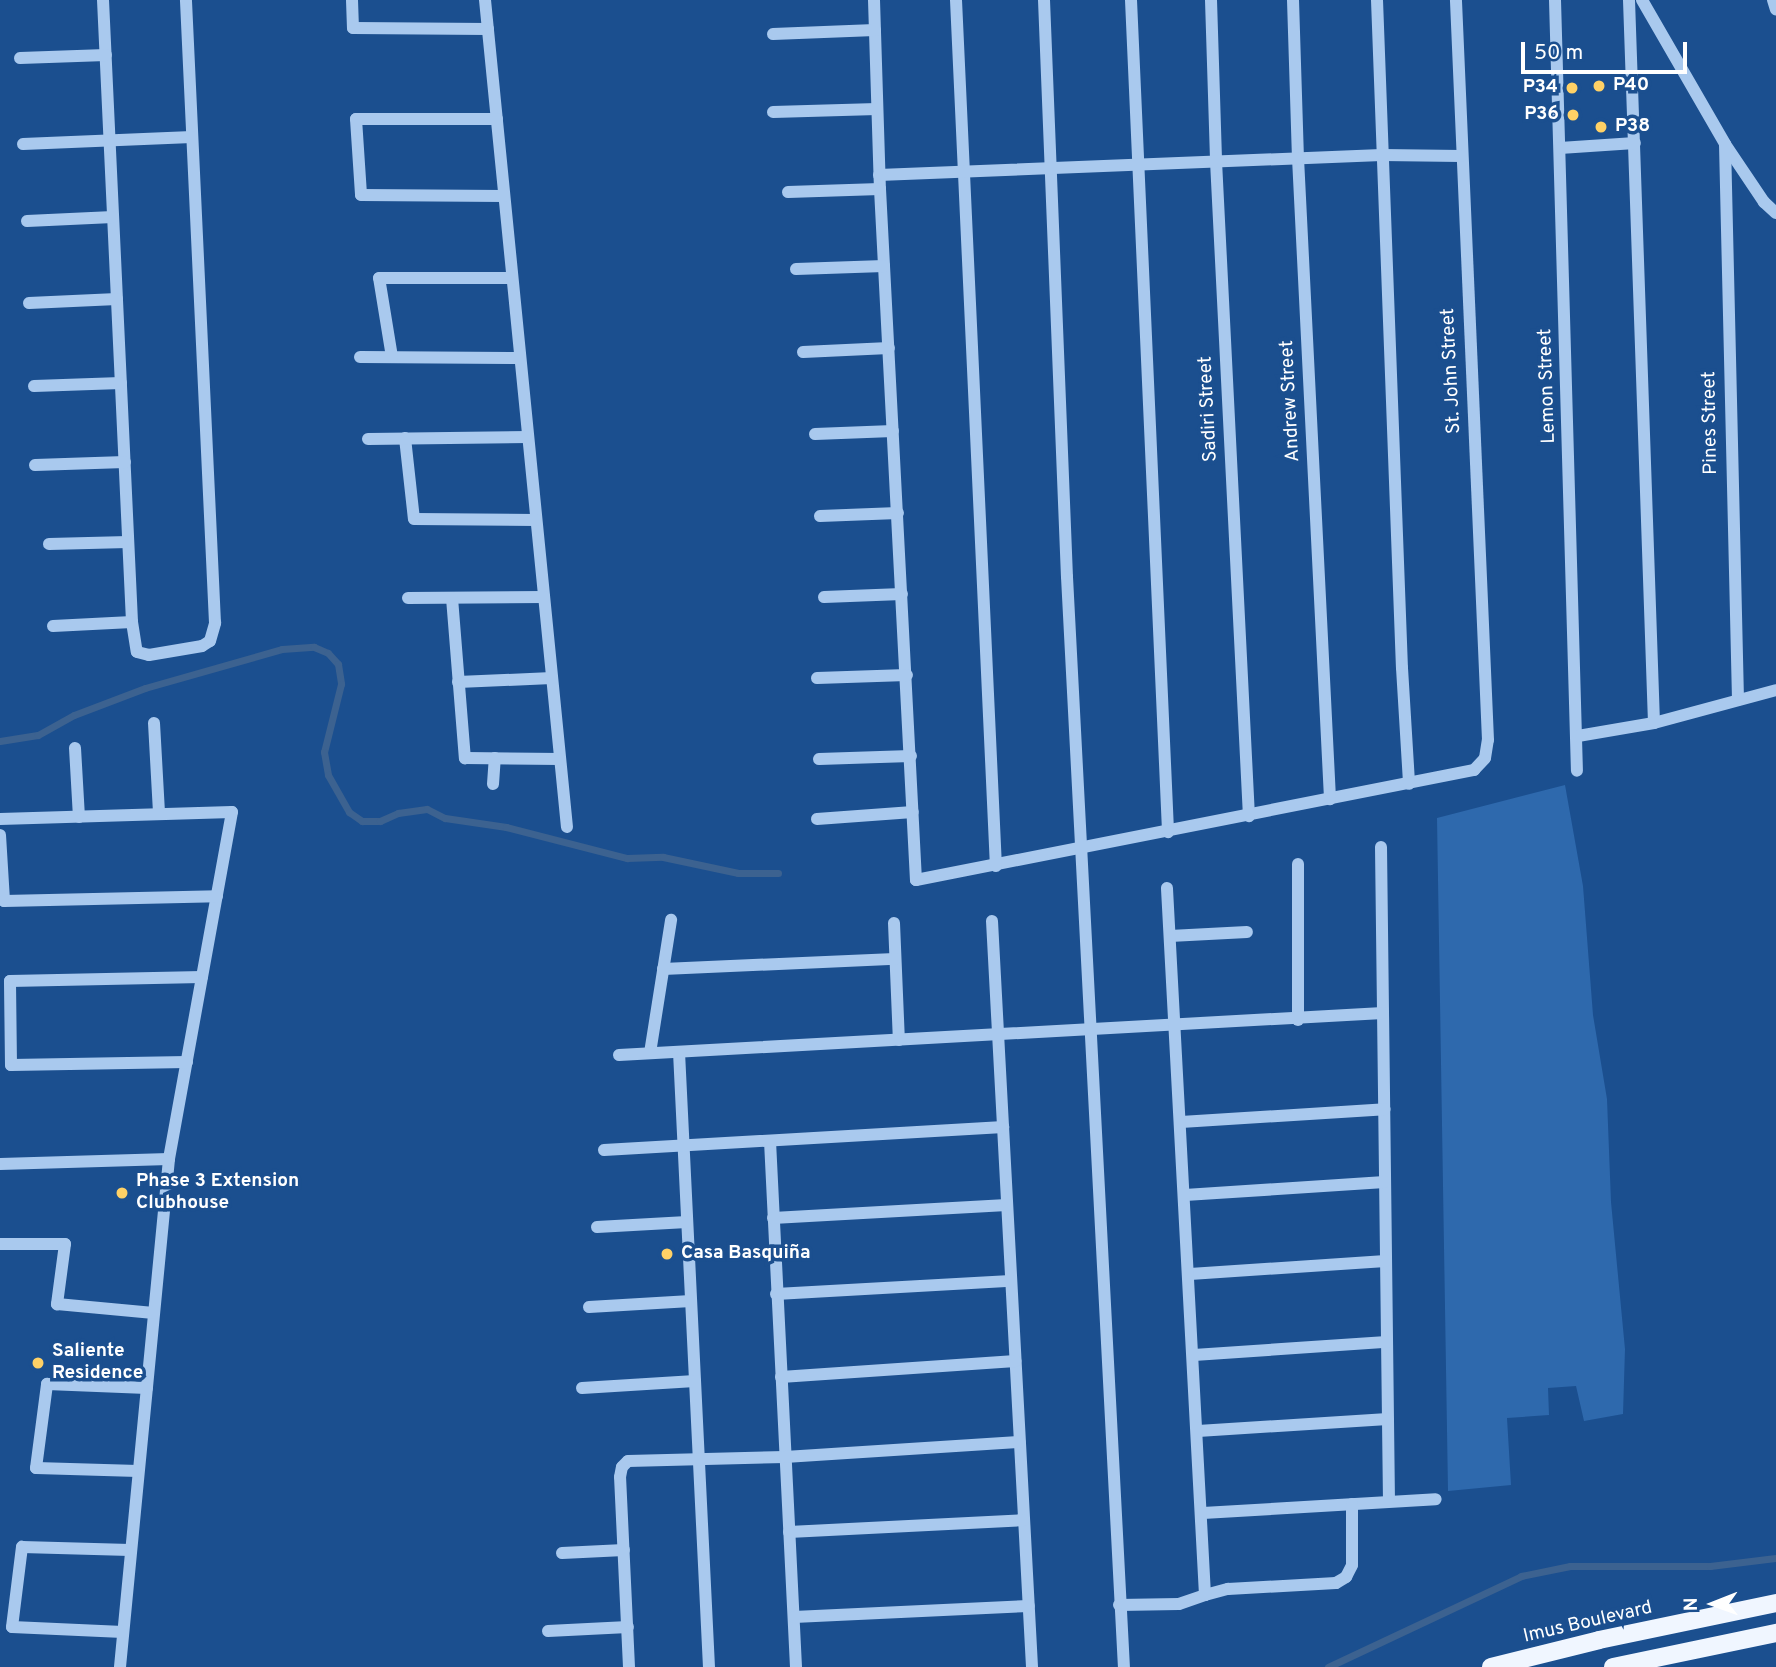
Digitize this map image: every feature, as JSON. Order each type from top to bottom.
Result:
[{"type":"main road","name":"Imus Boulevard","points":[[1491,1667],[1599,1640],[1776,1603]]},
{"type":"main road","points":[[1613,1667],[1776,1633]]},
{"type":"street","points":[[103,0],[132,622],[134,644],[141,654],[202,646],[210,641],[214,632],[186,0]]},
{"type":"street","points":[[352,0],[353,28],[488,29]]},
{"type":"street","points":[[485,0],[566,827]]},
{"type":"street","points":[[874,0],[880,189],[916,880],[1409,784],[1381,155],[1377,0]]},
{"type":"street","points":[[956,0],[996,866]]},
{"type":"street","points":[[1044,0],[1081,849],[1124,1667]]},
{"type":"street","points":[[1131,0],[1168,832]]},
{"type":"street","name":"Sadiri Street","points":[[1212,0],[1216,161],[1249,816]]},
{"type":"street","name":"Andrew Street","points":[[1293,0],[1298,158],[1331,799]]},
{"type":"street","name":"St. John Street","points":[[1409,784],[1474,770],[1485,758],[1488,740],[1456,0]]},
{"type":"street","name":"Lemon Street","points":[[1555,0],[1577,771]]},
{"type":"street","points":[[1629,0],[1654,723]]},
{"type":"street","points":[[1642,0],[1725,144],[1764,202],[1776,213]]},
{"type":"street","points":[[1773,0],[1776,10]]},
{"type":"street","points":[[773,34],[875,30]]},
{"type":"street","points":[[20,58],[106,55]]},
{"type":"street","points":[[773,112],[877,108]]},
{"type":"street","points":[[497,120],[356,119],[361,195],[504,196]]},
{"type":"street","points":[[23,144],[192,137]]},
{"type":"street","points":[[1560,148],[1634,143]]},
{"type":"street","name":"Pines Street","points":[[1725,144],[1738,700]]},
{"type":"street","points":[[880,175],[1381,155],[1461,156]]},
{"type":"street","points":[[788,192],[880,189]]},
{"type":"street","points":[[27,221],[113,217]]},
{"type":"street","points":[[796,269],[884,266]]},
{"type":"street","points":[[392,357],[379,278],[512,278]]},
{"type":"street","points":[[29,303],[117,299]]},
{"type":"street","points":[[803,352],[889,348]]},
{"type":"street","points":[[360,357],[520,358]]},
{"type":"street","points":[[34,386],[121,383]]},
{"type":"street","points":[[816,434],[894,431]]},
{"type":"street","points":[[368,439],[528,437]]},
{"type":"street","points":[[405,438],[414,519],[536,520]]},
{"type":"street","points":[[35,465],[125,462]]},
{"type":"street","points":[[820,516],[898,513]]},
{"type":"street","points":[[49,544],[128,542]]},
{"type":"street","points":[[824,597],[902,594]]},
{"type":"street","points":[[408,597],[544,597]]},
{"type":"street","points":[[452,598],[465,758],[560,759]]},
{"type":"street","points":[[53,625],[132,622]]},
{"type":"street","points":[[817,678],[906,675]]},
{"type":"street","points":[[458,682],[552,678]]},
{"type":"street","points":[[1578,736],[1654,723],[1776,690]]},
{"type":"street","points":[[154,723],[159,813]]},
{"type":"street","points":[[75,748],[79,817]]},
{"type":"street","points":[[819,759],[911,756]]},
{"type":"street","points":[[493,784],[495,758]]},
{"type":"street","points":[[0,819],[232,812],[169,1159],[120,1667]]},
{"type":"street","points":[[817,819],[913,812]]},
{"type":"street","points":[[0,835],[4,901],[217,896]]},
{"type":"street","points":[[1381,847],[1388,1501]]},
{"type":"street","points":[[1298,864],[1298,1020]]},
{"type":"street","points":[[1167,888],[1203,1513],[1205,1595]]},
{"type":"street","points":[[650,1053],[671,920]]},
{"type":"street","points":[[992,921],[1032,1667]]},
{"type":"street","points":[[894,923],[899,1041]]},
{"type":"street","points":[[1170,936],[1247,932]]},
{"type":"street","points":[[663,969],[895,959]]},
{"type":"street","points":[[187,1062],[11,1065],[10,981],[202,976]]},
{"type":"street","points":[[619,1055],[1176,1027],[1383,1013]]},
{"type":"street","points":[[679,1052],[709,1667]]},
{"type":"street","points":[[1181,1122],[1385,1109]]},
{"type":"street","points":[[604,1150],[1003,1126]]},
{"type":"street","points":[[769,1141],[796,1667]]},
{"type":"street","points":[[0,1164],[169,1159]]},
{"type":"street","points":[[1185,1195],[1385,1182]]},
{"type":"street","points":[[774,1218],[1007,1205]]},
{"type":"street","points":[[597,1227],[687,1222]]},
{"type":"street","points":[[0,1244],[65,1244],[57,1304],[154,1313]]},
{"type":"street","points":[[1190,1274],[1386,1261]]},
{"type":"street","points":[[776,1294],[1011,1281]]},
{"type":"street","points":[[589,1307],[691,1301]]},
{"type":"street","points":[[1194,1355],[1387,1342]]},
{"type":"street","points":[[781,1377],[1015,1361]]},
{"type":"street","points":[[582,1388],[695,1381]]},
{"type":"street","points":[[138,1471],[36,1468],[47,1384],[146,1388]]},
{"type":"street","points":[[1198,1431],[1388,1419]]},
{"type":"street","points":[[629,1667],[622,1467],[639,1458],[785,1457],[1020,1442]]},
{"type":"street","points":[[1203,1513],[1436,1499]]},
{"type":"street","points":[[1119,1605],[1179,1604],[1228,1590],[1336,1583],[1346,1577],[1352,1565],[1352,1504]]},
{"type":"street","points":[[789,1532],[1024,1520]]},
{"type":"street","points":[[123,1632],[12,1627],[23,1547],[130,1550]]},
{"type":"street","points":[[562,1553],[624,1550]]},
{"type":"street","points":[[794,1617],[1029,1606]]},
{"type":"street","points":[[548,1631],[628,1627]]},
{"type":"shaded area","points":[[1565,785],[1583,886],[1593,1015],[1607,1099],[1611,1202],[1625,1349],[1623,1414],[1584,1421],[1576,1386],[1548,1388],[1549,1415],[1507,1418],[1511,1485],[1448,1491],[1437,818]]},
{"type":"waterway","points":[[0,741],[38,735],[74,715],[145,688],[282,649],[314,647],[328,653],[338,664],[341,684],[324,752],[328,775],[349,812],[362,821],[380,821],[398,813],[427,809],[445,818],[506,827],[627,858],[663,857],[738,873],[778,873]]},
{"type":"waterway","points":[[1328,1667],[1521,1576],[1570,1566],[1710,1566],[1776,1558]]},
{"type":"place","name":"P40","points":[[1599,86]]},
{"type":"place","name":"P34","points":[[1572,88]]},
{"type":"place","name":"P36","points":[[1573,115]]},
{"type":"place","name":"P38","points":[[1601,127]]},
{"type":"place","name":"Phase 3 Extension Clubhouse","points":[[122,1193]]},
{"type":"place","name":"Casa Basquiña","points":[[667,1254]]},
{"type":"place","name":"Saliente Residence","points":[[38,1363]]}]
